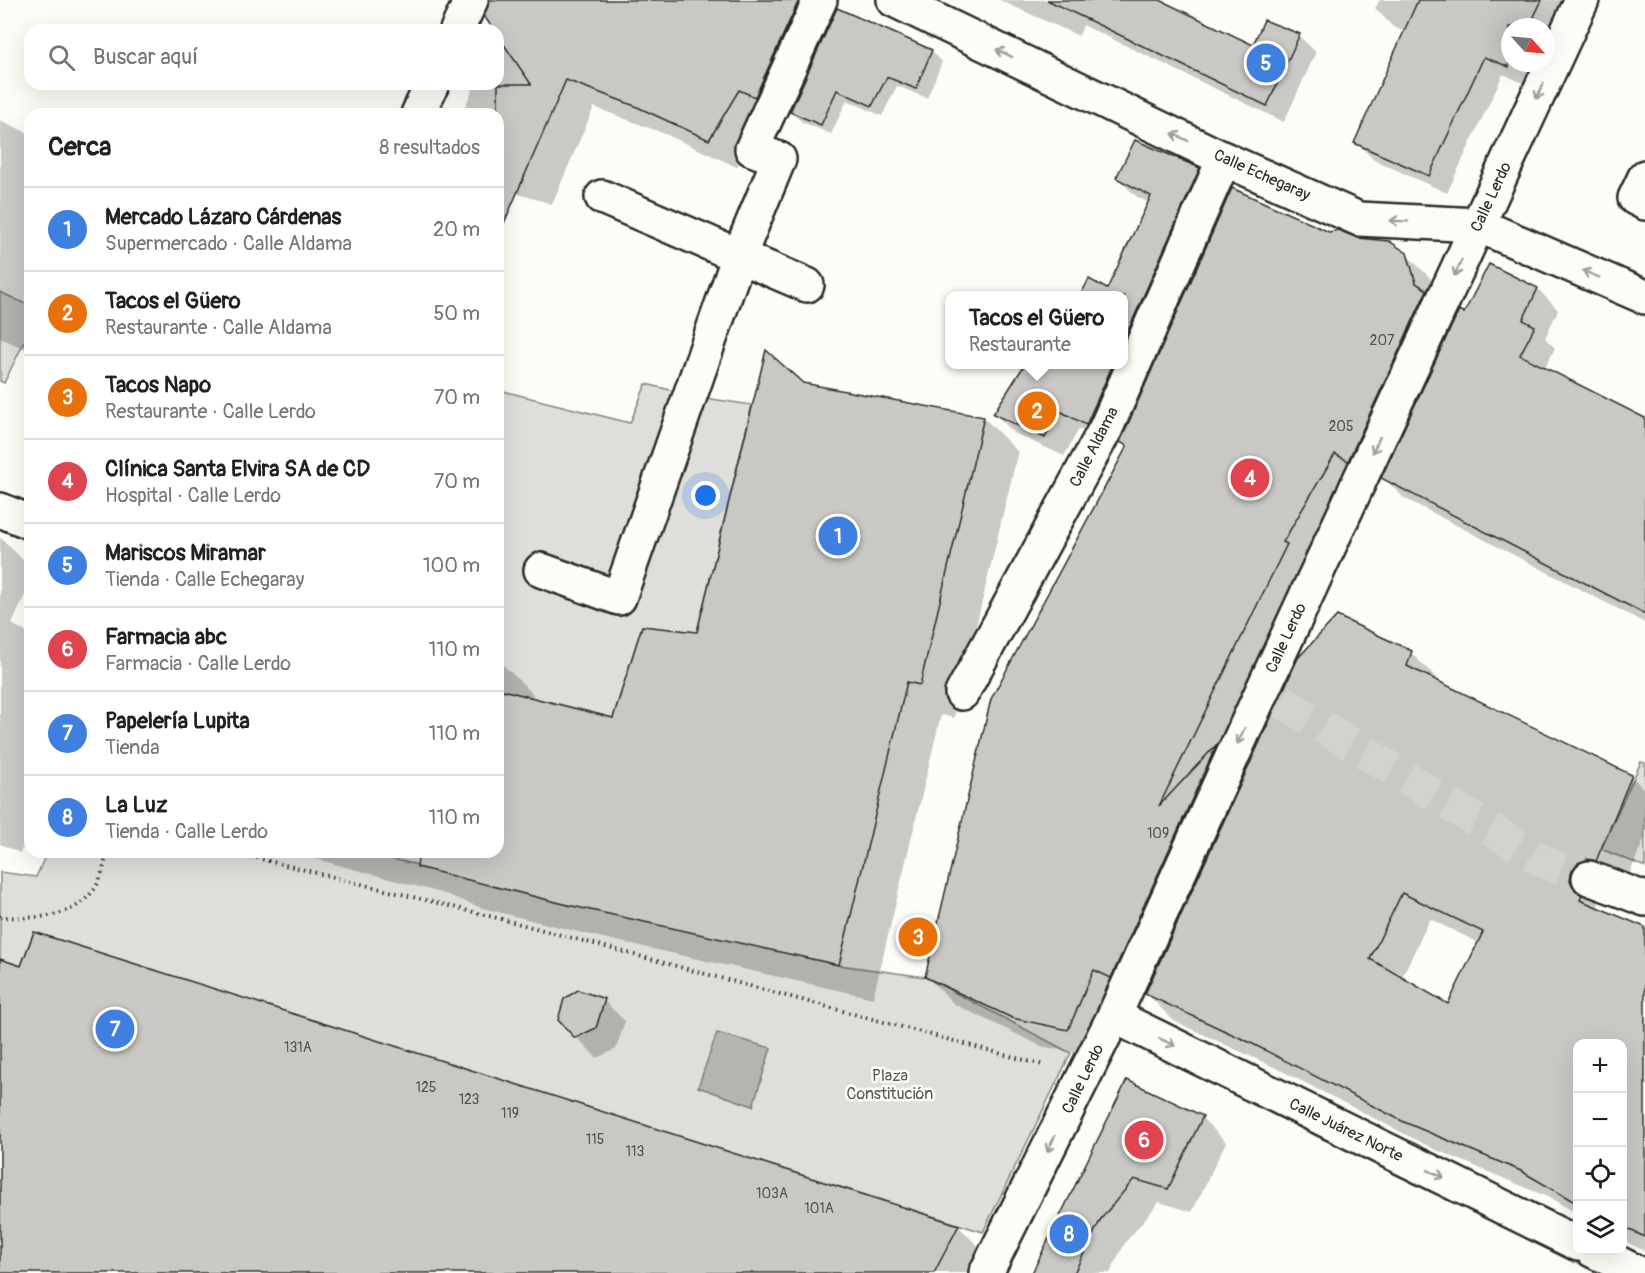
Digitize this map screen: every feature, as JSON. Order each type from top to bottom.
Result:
[{"type":"street","points":[[460,24],[471,0]]},
{"type":"street","points":[[540,570],[620,597],[739,256],[779,159],[752,148],[820,0]]},
{"type":"street","name":"Calle Echegaray","points":[[894,0],[1224,159],[1359,219],[1478,225],[1645,297]]},
{"type":"street","name":"Calle Lerdo","points":[[986,1273],[1272,695],[1478,225],[1582,0]]},
{"type":"street","points":[[421,108],[429,90]]},
{"type":"street","name":"Calle Aldama","points":[[962,693],[1106,428],[1224,159]]},
{"type":"street","points":[[1645,177],[1635,198],[1645,203]]},
{"type":"street","points":[[602,197],[807,285]]},
{"type":"street","points":[[0,510],[24,520]]},
{"type":"street","points":[[1589,878],[1645,899]]},
{"type":"street","name":"Calle Juárez Norte","points":[[1114,1016],[1573,1242]]},
{"type":"street","points":[[1600,1255],[1638,1273]]},
{"type":"path","points":[[0,917],[45,918],[76,908],[96,887],[106,858]]},
{"type":"path","points":[[257,858],[520,924],[1084,1076]]},
{"type":"green space","points":[[0,292],[24,303],[24,342],[4,383],[0,381]]},
{"type":"green space","points":[[646,384],[698,397],[752,405],[697,632],[642,626],[613,718],[504,691],[504,391],[630,423]]},
{"type":"green space","points":[[1641,762],[1645,763],[1645,867],[1601,849]]},
{"type":"green space","name":"Plaza Constitución","points":[[44,858],[388,858],[839,965],[925,977],[1071,1053],[983,1232],[34,932],[21,966],[0,959],[0,872],[36,877]]},
{"type":"shaded area","points":[[717,1033],[771,1048],[753,1106],[698,1087]]},
{"type":"building","points":[[489,0],[799,0],[755,97],[739,90],[709,140],[635,106],[566,80],[504,223],[504,108],[498,108],[498,90],[504,90],[504,84],[531,84],[504,45],[504,24],[490,24],[484,16]]},
{"type":"building","points":[[1047,0],[1160,0],[1253,45],[1264,20],[1300,34],[1267,106]]},
{"type":"building","points":[[1418,0],[1542,0],[1533,18],[1501,18],[1501,64],[1484,57],[1429,176],[1354,143]]},
{"type":"building","points":[[837,8],[932,50],[916,89],[887,77],[872,106],[837,90],[821,125],[790,112]]},
{"type":"building","points":[[1135,140],[1200,168],[1128,331],[1128,291],[1083,291],[1089,279],[1107,289],[1151,196],[1116,178]]},
{"type":"building","points":[[1232,188],[1329,232],[1338,230],[1358,238],[1389,241],[1407,253],[1416,283],[1427,290],[1348,461],[1335,454],[1283,542],[1287,544],[1159,806],[1217,744],[1111,978],[1094,970],[1068,1030],[1012,1018],[925,977],[991,699],[1127,446],[1120,442]]},
{"type":"building","points":[[1489,264],[1538,288],[1523,320],[1535,326],[1520,355],[1645,418],[1645,614],[1381,478],[1459,310],[1464,313]]},
{"type":"building","points":[[766,350],[803,383],[984,417],[920,685],[907,682],[839,965],[568,905],[417,867],[418,858],[504,858],[504,691],[613,718],[642,626],[697,632]]},
{"type":"building","points":[[1022,369],[1111,369],[1086,425],[1060,411],[1045,438],[993,414]]},
{"type":"building","points":[[1337,616],[1412,651],[1407,666],[1632,775],[1596,861],[1587,859],[1578,863],[1572,871],[1570,880],[1574,889],[1582,895],[1580,900],[1645,927],[1645,1237],[1627,1229],[1627,1039],[1573,1039],[1573,1201],[1521,1171],[1404,1122],[1249,1042],[1145,994],[1298,658]],"holes":[[[1402,893],[1483,932],[1448,1004],[1370,959]]]},
{"type":"building","points":[[34,932],[959,1225],[934,1273],[0,1273],[0,959],[21,966]]},
{"type":"building","points":[[578,990],[605,999],[596,1028],[575,1038],[558,1020],[564,999]]},
{"type":"building","points":[[1127,1080],[1203,1116],[1168,1189],[1134,1179],[1101,1219],[1074,1273],[1032,1273]]},
{"type":"tunnel","points":[[1281,701],[1544,862],[1589,878]]},
{"type":"place","name":"Mariscos Miramar","points":[[1266,63]]},
{"type":"place","name":"Tacos el Güero","points":[[1037,411]]},
{"type":"place","name":"Clínica Santa Elvira SA de CD","points":[[1250,478]]},
{"type":"place","name":"Mercado Lázaro Cárdenas","points":[[838,536]]},
{"type":"place","name":"Tacos Napo","points":[[918,937]]},
{"type":"place","name":"Papelería Lupita","points":[[115,1029]]},
{"type":"place","name":"Farmacia abc","points":[[1144,1140]]},
{"type":"place","name":"La Luz","points":[[1069,1234]]}]
